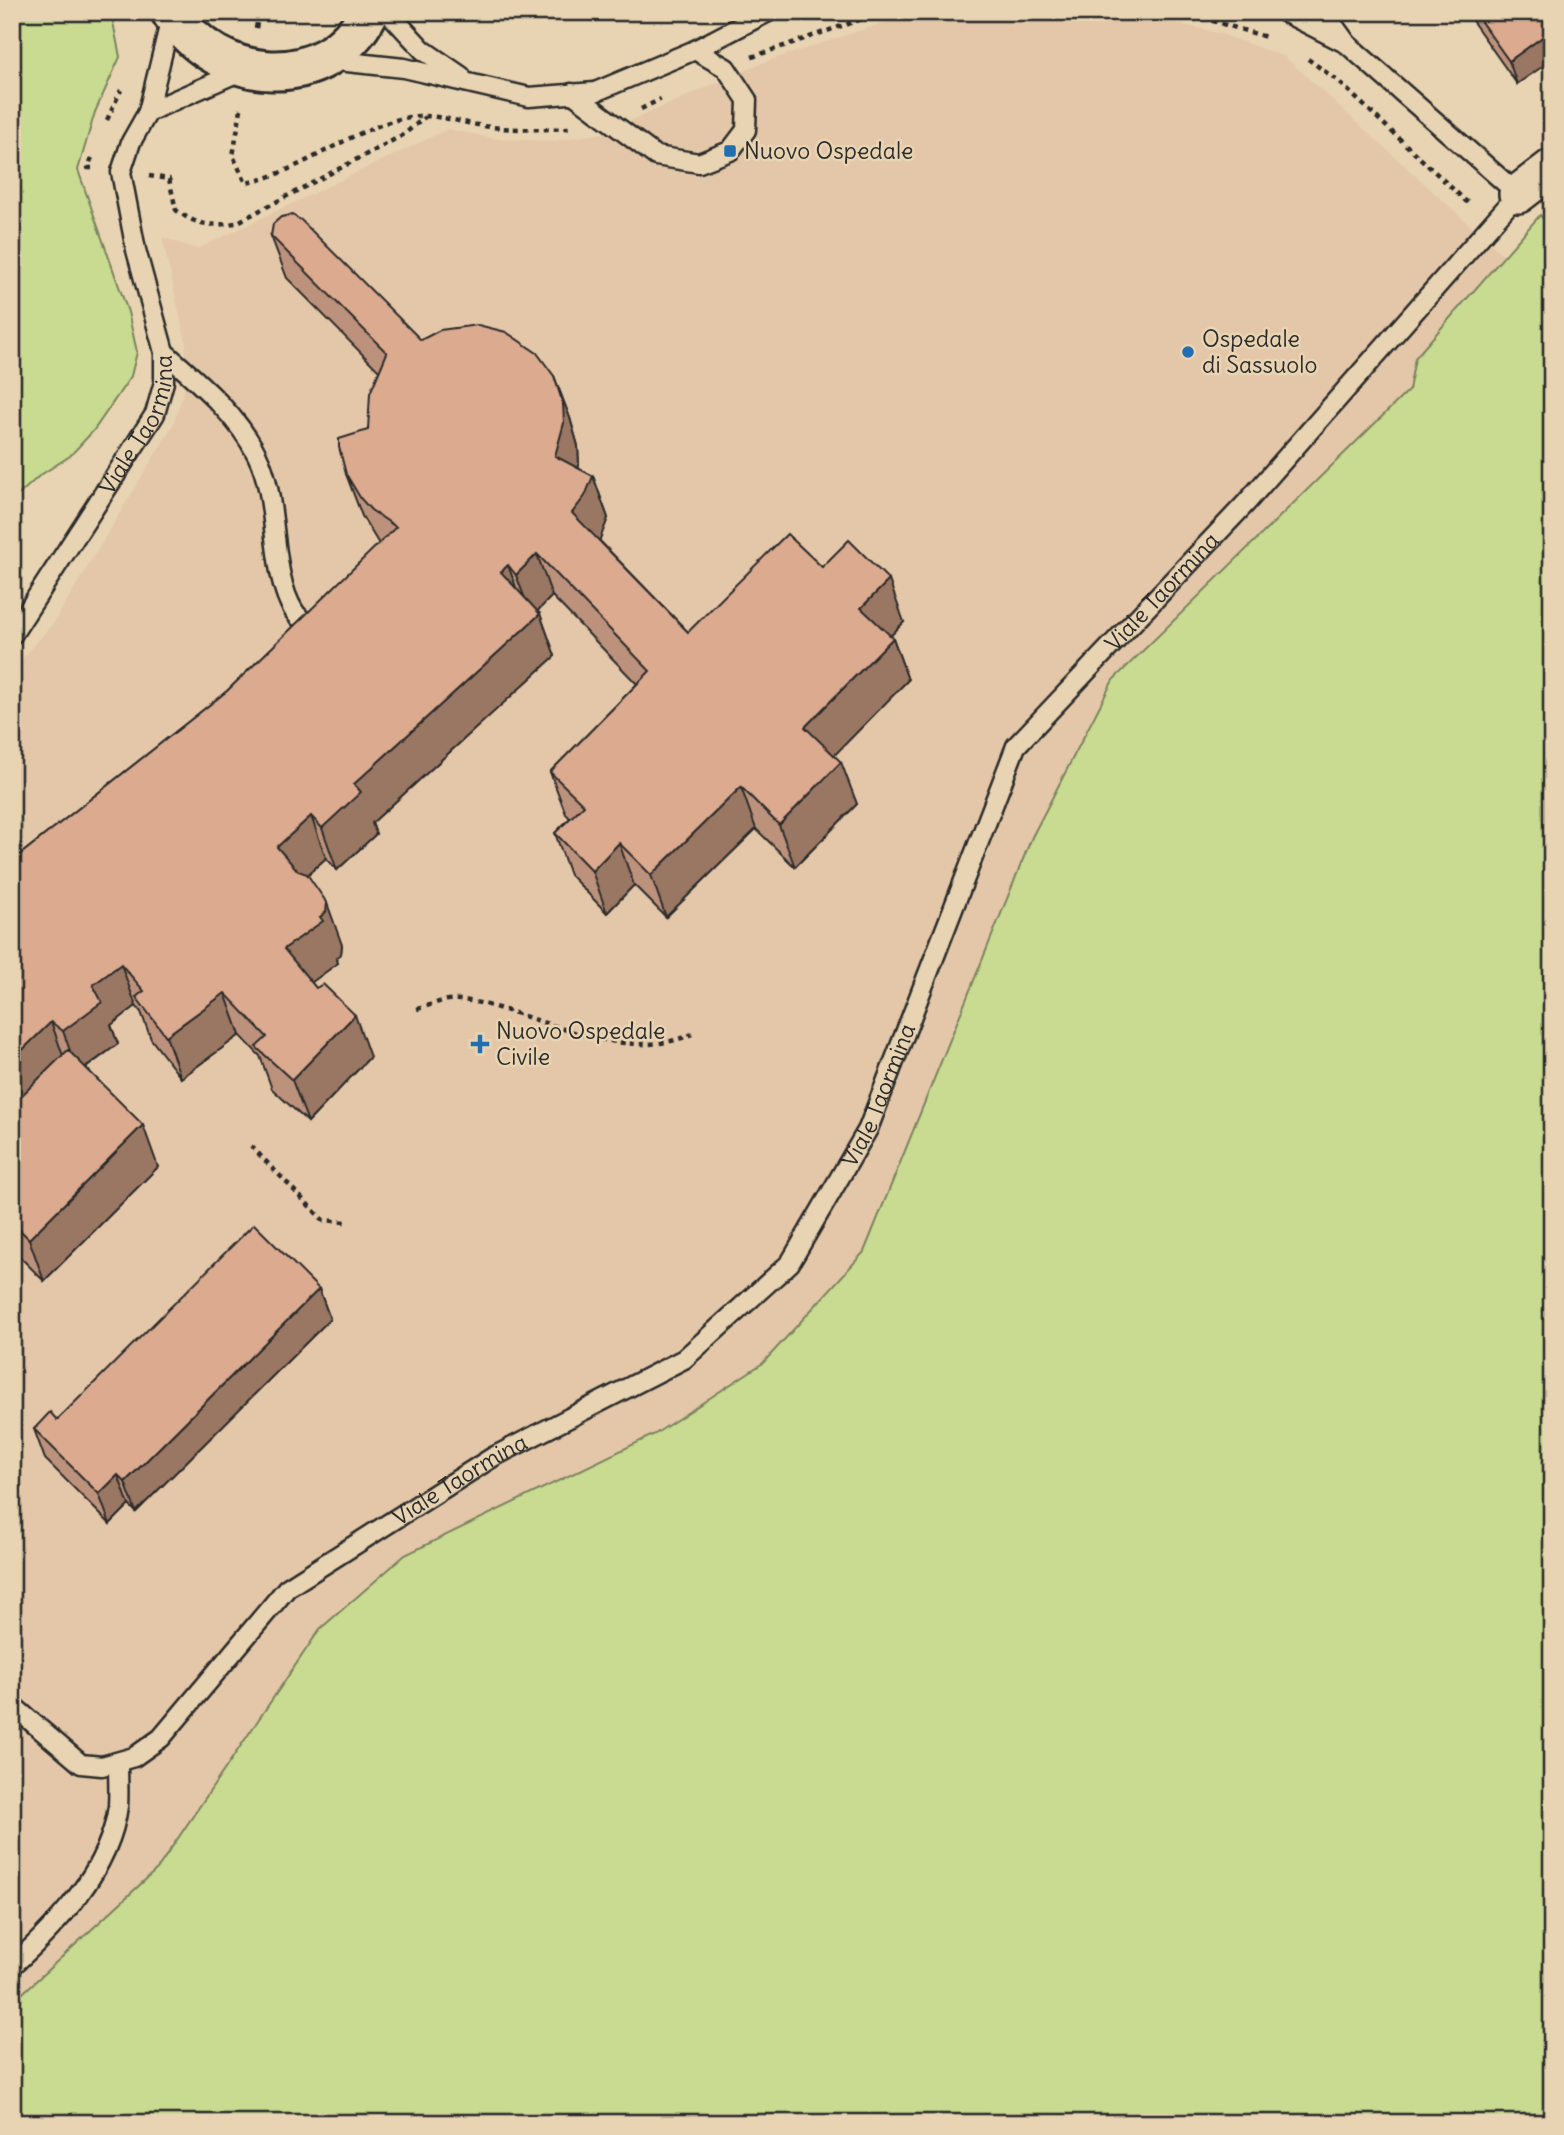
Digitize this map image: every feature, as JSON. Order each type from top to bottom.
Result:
[{"type":"main road","points":[[171,13],[203,49],[224,62],[247,69],[272,72],[297,68],[321,59],[345,43],[369,12]]},
{"type":"street","name":"Viale Taormina","points":[[1518,194],[1552,168]]},
{"type":"lane","points":[[388,12],[423,50],[467,80]]},
{"type":"lane","points":[[321,59],[367,62],[467,80],[529,97],[595,92],[695,50],[768,12]]},
{"type":"lane","points":[[1284,12],[1347,44]]},
{"type":"lane","points":[[1324,12],[1347,44],[1518,194]]},
{"type":"lane","points":[[121,172],[131,142],[148,112],[171,13]]},
{"type":"lane","points":[[572,93],[656,156],[699,163],[730,151],[746,130],[747,100],[726,68],[695,50]]},
{"type":"lane","points":[[148,112],[247,69]]},
{"type":"lane","name":"Viale Taormina","points":[[12,635],[155,414],[164,382],[164,352],[136,250],[121,172]]},
{"type":"lane","name":"Viale Taormina","points":[[12,1705],[31,1725],[81,1764],[118,1763],[134,1757],[161,1738],[287,1588],[493,1457],[684,1359],[790,1263],[868,1129],[1016,746],[1247,502],[1518,194]]},
{"type":"lane","points":[[164,352],[201,384],[257,454],[266,483],[286,593],[295,613],[313,629]]},
{"type":"lane","points":[[12,1966],[53,1929],[104,1855],[118,1807],[118,1763]]},
{"type":"path","points":[[1183,12],[1273,40]]},
{"type":"path","points":[[1305,57],[1338,81],[1491,225]]},
{"type":"path","points":[[103,129],[127,80]]},
{"type":"path","points":[[98,142],[88,168],[169,179],[176,210],[191,222],[207,227],[236,223],[403,135],[426,115]]},
{"type":"path","points":[[417,1010],[448,1000],[486,1004],[601,1039],[645,1044],[671,1043],[692,1034]]},
{"type":"path","points":[[251,1146],[323,1220],[346,1222]]},
{"type":"shaded area","name":"Nuovo Ospedale Civile","points":[[917,12],[1126,12],[1219,33],[1285,57],[1504,256],[1415,358],[1409,390],[1113,680],[1032,837],[864,1252],[763,1363],[655,1434],[320,1629],[157,1869],[12,2003],[12,671],[54,622],[173,425],[184,391],[186,343],[162,237],[197,249],[448,129],[498,139],[553,141],[603,133],[762,63]]},
{"type":"green space","points":[[12,12],[111,12],[120,57],[95,112],[78,170],[128,312],[137,352],[131,376],[94,430],[70,456],[39,476],[12,501]]},
{"type":"green space","points":[[1540,215],[1552,229],[1552,2123],[12,2123],[12,2003],[157,1869],[320,1629],[405,1555],[655,1434],[763,1363],[864,1252],[1032,837],[1113,680],[1409,390],[1415,358]]},
{"type":"building","points":[[1474,12],[1552,12],[1552,30],[1509,61]]},
{"type":"building","points":[[292,215],[301,220],[421,340],[440,330],[478,325],[506,332],[537,353],[554,376],[563,404],[564,423],[555,456],[593,476],[585,496],[572,513],[688,632],[787,534],[822,567],[849,540],[889,580],[861,608],[893,638],[805,727],[841,762],[779,825],[741,787],[651,875],[619,843],[592,871],[555,833],[584,805],[550,772],[650,671],[537,554],[516,575],[508,565],[501,572],[540,614],[354,784],[361,792],[322,828],[311,816],[277,847],[298,871],[307,874],[327,903],[326,912],[320,917],[323,921],[284,949],[316,988],[323,984],[355,1015],[292,1080],[256,1047],[267,1037],[225,993],[166,1036],[136,997],[144,991],[121,964],[93,985],[102,1002],[63,1031],[51,1022],[12,1060],[12,861],[227,691],[396,527],[371,510],[361,499],[346,474],[339,447],[339,439],[368,430],[370,393],[387,353],[271,236],[273,224],[281,217]]},
{"type":"building","points":[[68,1050],[143,1125],[29,1239],[12,1222],[12,1105]]},
{"type":"building","points":[[254,1224],[319,1289],[125,1482],[118,1475],[99,1494],[34,1429],[50,1412],[57,1420]]},
{"type":"place","name":"Nuovo Ospedale","points":[[730,151]]},
{"type":"place","name":"Ospedale di Sassuolo","points":[[1188,352]]},
{"type":"place","name":"Nuovo Ospedale Civile","points":[[480,1044]]}]
